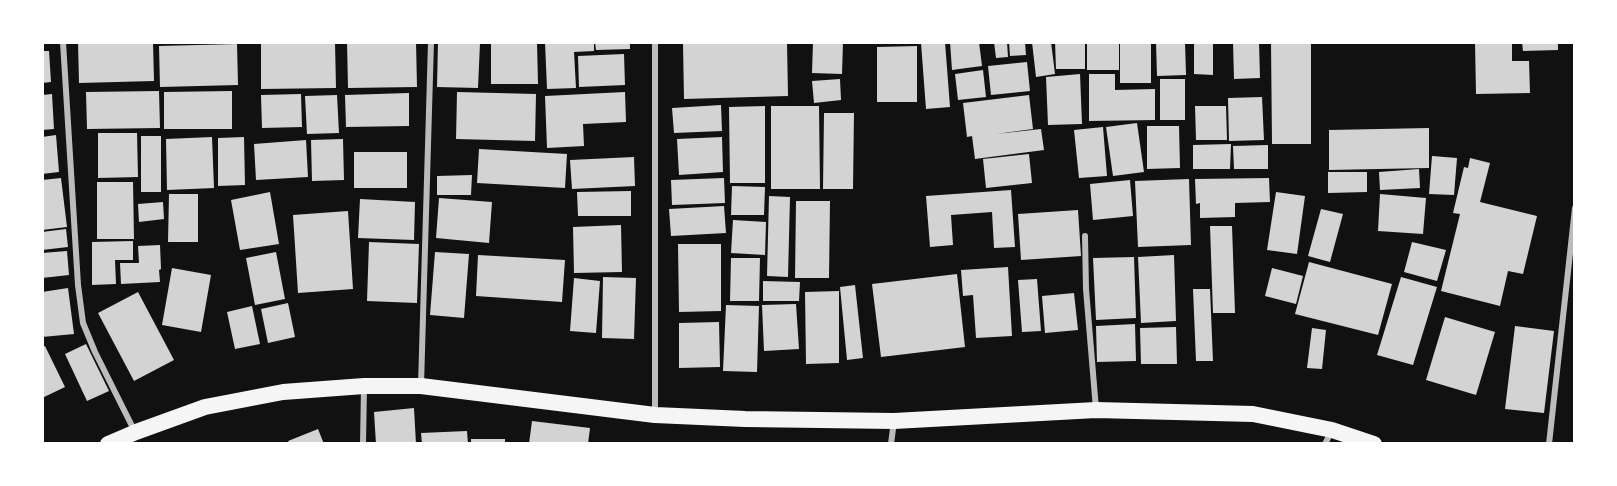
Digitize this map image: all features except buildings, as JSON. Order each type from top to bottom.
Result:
[{"type":"highway","points":[[108,444],[206,407],[283,392],[364,386],[421,386],[655,415],[745,419],[894,421],[1096,410],[1253,414],[1329,437],[1374,444]]},
{"type":"street","points":[[63,42],[78,285],[83,323],[95,352],[136,432]]},
{"type":"street","points":[[421,386],[431,42]]},
{"type":"street","points":[[655,42],[655,415]]},
{"type":"street","points":[[1550,444],[1575,208]]},
{"type":"street","points":[[1085,236],[1086,289],[1096,410]]},
{"type":"street","points":[[363,444],[364,386]]},
{"type":"street","points":[[891,444],[894,421]]}]
